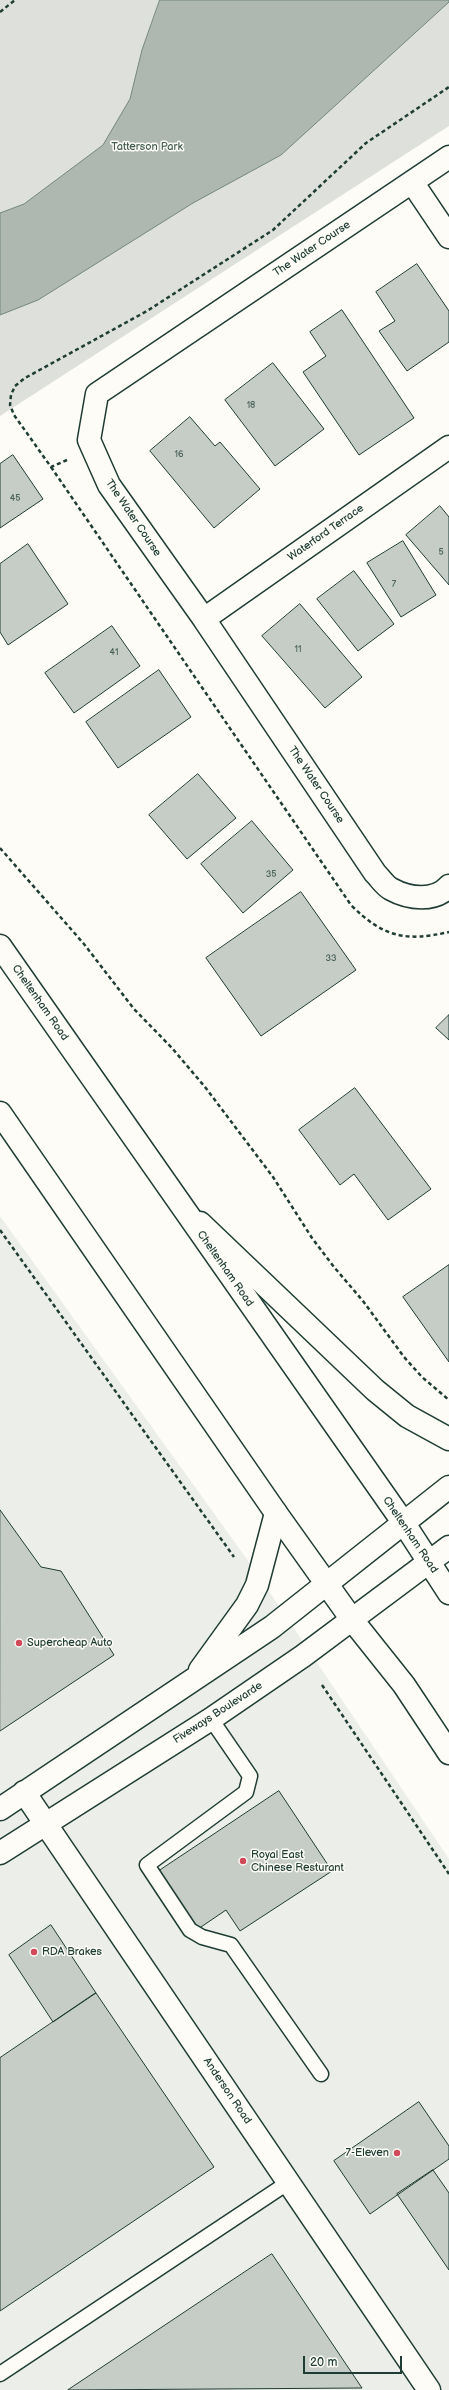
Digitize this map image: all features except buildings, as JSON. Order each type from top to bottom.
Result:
[{"type":"street","name":"The Water Course","points":[[449,157],[97,394],[88,440],[109,486],[204,619],[375,873],[389,888],[409,896],[432,897],[442,894],[449,886]]},
{"type":"street","points":[[412,182],[449,237]]},
{"type":"street","name":"Waterford Terrace","points":[[204,619],[449,447]]},
{"type":"street","name":"Cheltenham Road","points":[[0,946],[403,1522],[449,1592]]},
{"type":"street","points":[[0,1113],[276,1513],[353,1621],[404,1685],[449,1753]]},
{"type":"street","points":[[180,1205],[375,1390],[407,1416],[449,1439]]},
{"type":"street","points":[[0,1809],[272,1627],[449,1487]]},
{"type":"street","points":[[194,1679],[247,1605],[257,1585],[276,1513]]},
{"type":"street","name":"Fiveways Boulevarde","points":[[0,1853],[45,1823],[211,1719],[353,1621],[449,1547]]},
{"type":"street","name":"Anderson Road","points":[[24,1792],[429,2390]]},
{"type":"lane","points":[[211,1719],[250,1776],[246,1792],[147,1865],[190,1930],[202,1936],[231,1944],[321,2074]]},
{"type":"lane","points":[[0,2374],[288,2182]]},
{"type":"path","points":[[0,12],[15,0]]},
{"type":"path","points":[[449,87],[366,143],[273,230],[147,311],[34,372],[16,386],[11,395],[10,405],[351,905],[368,922],[393,934],[418,938],[449,932]]},
{"type":"path","points":[[51,467],[92,449]]},
{"type":"path","points":[[0,848],[84,944],[134,1009],[172,1048],[205,1087],[273,1177],[312,1238],[363,1301],[404,1357],[422,1377],[449,1400]]},
{"type":"path","points":[[0,1230],[236,1559]]},
{"type":"path","points":[[322,1685],[449,1874]]},
{"type":"shaded area","points":[[160,0],[449,0],[449,2],[281,155],[193,203],[38,300],[0,315],[0,213],[24,204],[103,145],[130,99],[142,50]]},
{"type":"shaded area","points":[[0,1216],[254,1569],[449,1859],[449,2390],[0,2390]]},
{"type":"green space","name":"Tatterson Park","points":[[0,0],[449,0],[449,126],[0,416]]},
{"type":"place","name":"Supercheap Auto","points":[[19,1643]]},
{"type":"place","name":"Royal East Chinese Resturant","points":[[243,1861]]},
{"type":"place","name":"RDA Brakes","points":[[34,1952]]},
{"type":"place","name":"7-Eleven","points":[[397,2153]]}]
